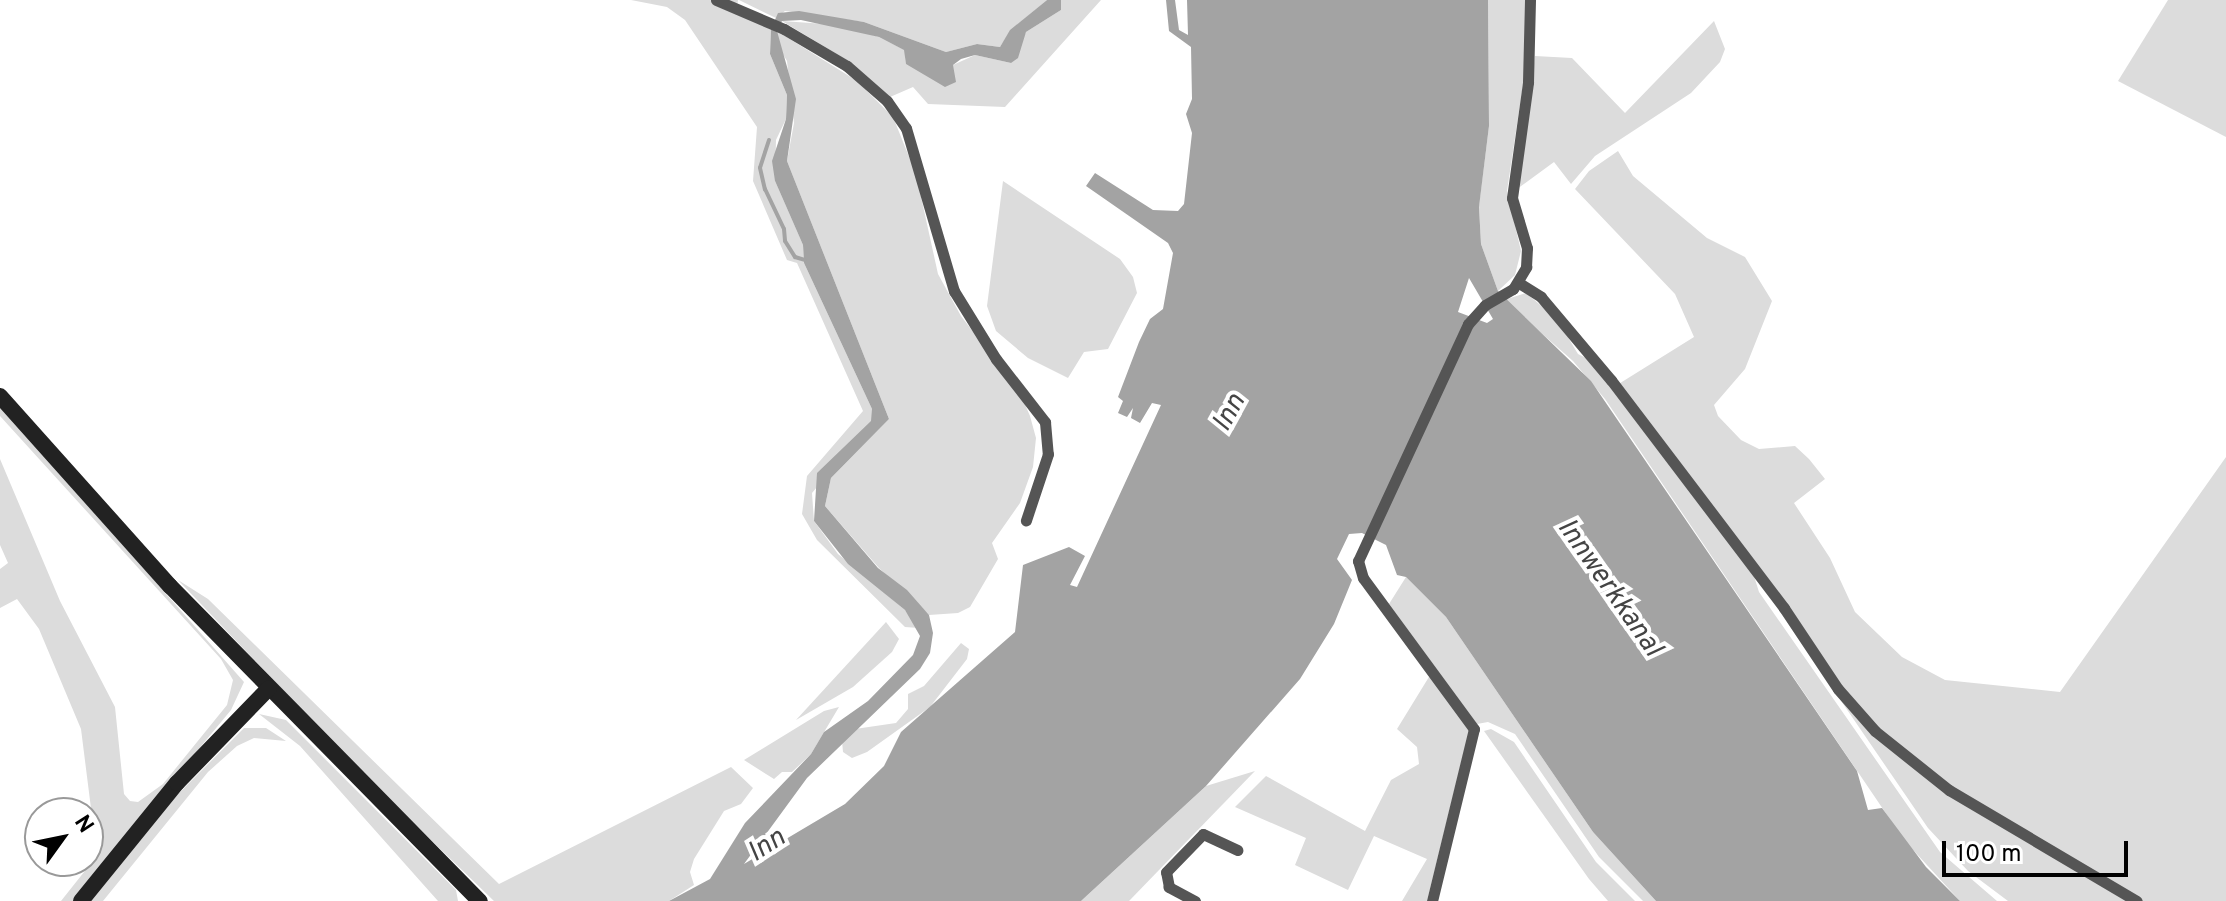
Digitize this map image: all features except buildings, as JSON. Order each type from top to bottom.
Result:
[{"type":"street","points":[[716,0],[784,29],[860,76],[906,128],[954,291],[996,359],[1045,422],[1048,454],[1026,520]]},
{"type":"street","points":[[1432,901],[1474,729],[1360,572],[1367,541],[1468,324],[1519,283],[1527,248],[1512,198],[1528,82],[1530,0]]},
{"type":"street","points":[[1519,283],[1541,297],[1611,380],[1784,608],[1838,689],[1875,731],[1949,790],[2137,901]]},
{"type":"street","points":[[0,396],[269,688],[479,900]]},
{"type":"street","points":[[81,901],[177,783],[269,688]]},
{"type":"street","points":[[1195,901],[1169,887],[1166,872],[1203,834],[1238,850]]},
{"type":"shaded area","points":[[631,0],[738,0],[736,13],[771,29],[770,54],[787,95],[786,119],[776,140],[775,181],[803,245],[804,263],[872,409],[872,421],[812,493],[814,521],[838,554],[905,610],[919,628],[905,627],[817,540],[802,514],[807,476],[863,411],[797,263],[787,260],[753,181],[757,127],[685,20],[667,7]]},
{"type":"shaded area","points":[[739,0],[1047,0],[1011,30],[1000,47],[977,44],[946,52],[864,22],[785,11],[776,18]]},
{"type":"shaded area","points":[[1061,0],[1101,0],[1005,107],[928,104],[913,87],[890,97],[850,62],[782,21],[839,25],[879,37],[905,50],[906,64],[952,73],[953,65],[975,55],[1011,63],[1026,32],[1061,10]]},
{"type":"shaded area","points":[[1488,0],[1525,0],[1525,71],[1507,191],[1521,251],[1515,275],[1498,291],[1481,244],[1479,206],[1489,126]]},
{"type":"shaded area","points":[[2168,0],[2226,0],[2226,137],[2118,81]]},
{"type":"shaded area","points":[[1714,21],[1725,49],[1720,62],[1691,93],[1595,156],[1571,184],[1554,162],[1517,189],[1535,56],[1572,58],[1625,113]]},
{"type":"shaded area","points":[[777,31],[857,81],[893,117],[916,174],[938,274],[961,316],[1020,393],[1030,416],[1036,438],[1033,467],[1020,503],[992,543],[998,559],[970,607],[958,613],[929,615],[879,568],[825,506],[831,478],[889,419],[787,161],[794,123],[787,61],[778,46]]},
{"type":"shaded area","points":[[1618,151],[1633,176],[1707,238],[1745,257],[1772,301],[1745,369],[1714,405],[1718,416],[1741,440],[1759,449],[1795,446],[1809,459],[1825,479],[1794,503],[1830,558],[1855,612],[1902,657],[1945,680],[2060,692],[2226,457],[2226,901],[2142,901],[1936,780],[1854,705],[1617,385],[1694,337],[1675,294],[1575,189],[1589,171]]},
{"type":"shaded area","points":[[1003,181],[1120,259],[1133,277],[1137,293],[1108,349],[1084,352],[1068,378],[1028,358],[996,331],[987,306]]},
{"type":"shaded area","points":[[1526,293],[1557,319],[1578,354],[1590,360],[1753,573],[1759,592],[1940,852],[1997,901],[1960,901],[1904,840],[1605,399],[1573,361],[1504,300]]},
{"type":"shaded area","points":[[0,406],[244,682],[231,710],[104,864],[104,797],[90,797],[81,729],[39,629],[17,599],[0,608],[0,569],[8,563],[0,545],[0,459],[60,601],[115,707],[124,794],[130,801],[138,802],[163,784],[227,705],[233,680],[221,659],[0,416]]},
{"type":"shaded area","points":[[1406,577],[1446,617],[1593,832],[1656,901],[1643,901],[1599,857],[1515,734],[1488,722],[1477,724],[1389,604]]},
{"type":"shaded area","points":[[178,580],[208,599],[499,884],[731,767],[753,788],[741,804],[724,811],[694,859],[690,872],[694,885],[669,901],[494,901],[367,778]]},
{"type":"shaded area","points":[[1759,581],[1833,685],[1895,752],[2134,901],[2008,901],[1968,871],[1928,828]]},
{"type":"shaded area","points":[[886,622],[899,639],[892,652],[853,687],[796,720]]},
{"type":"shaded area","points":[[961,643],[969,649],[967,659],[930,707],[867,752],[852,758],[843,752],[842,741],[855,729],[896,723],[908,709],[908,694],[924,686]]},
{"type":"shaded area","points":[[1432,672],[1469,731],[1427,901],[1402,901],[1427,859],[1374,836],[1348,890],[1295,865],[1306,838],[1235,807],[1266,776],[1365,831],[1391,780],[1419,764],[1417,747],[1397,729]]},
{"type":"shaded area","points":[[839,707],[811,754],[792,772],[782,772],[774,779],[744,760],[824,711]]},
{"type":"shaded area","points":[[259,714],[286,720],[456,890],[458,901],[438,901],[300,746]]},
{"type":"shaded area","points":[[244,728],[266,728],[286,741],[254,738],[237,746],[208,772],[103,901],[87,901],[173,799]]},
{"type":"shaded area","points":[[1491,729],[1514,742],[1596,862],[1635,901],[1608,901],[1589,879],[1484,731]]},
{"type":"shaded area","points":[[1255,771],[1129,901],[1081,901],[1206,786]]},
{"type":"shaded area","points":[[80,877],[93,877],[73,901],[61,901]]},
{"type":"water","points":[[1047,0],[1061,0],[1061,10],[1026,32],[1018,58],[1011,63],[975,55],[961,59],[953,65],[956,82],[945,87],[906,64],[904,50],[879,37],[801,20],[782,21],[777,31],[796,99],[787,161],[889,419],[831,478],[825,506],[878,568],[907,590],[929,615],[933,633],[930,653],[920,669],[807,778],[744,864],[845,804],[884,766],[901,732],[1015,632],[1023,565],[1069,547],[1085,556],[1070,585],[1077,587],[1161,405],[1152,403],[1140,423],[1131,418],[1133,408],[1127,417],[1118,413],[1123,401],[1118,397],[1139,342],[1150,319],[1163,309],[1173,253],[1168,243],[1086,186],[1095,173],[1153,210],[1178,211],[1184,204],[1192,133],[1186,114],[1192,99],[1191,47],[1169,31],[1166,0],[1175,0],[1179,30],[1188,35],[1187,0],[1488,0],[1489,126],[1479,207],[1481,244],[1498,291],[1591,381],[1857,771],[1868,810],[1882,808],[1926,867],[1960,901],[1656,901],[1593,832],[1446,617],[1406,577],[1397,575],[1386,545],[1362,533],[1349,534],[1337,559],[1352,580],[1334,624],[1300,679],[1206,786],[1081,901],[669,901],[710,879],[745,823],[811,754],[824,732],[868,701],[913,655],[920,636],[905,610],[848,564],[814,521],[817,473],[871,421],[872,409],[804,263],[803,245],[775,181],[772,161],[786,119],[787,95],[770,54],[771,29],[778,13],[799,11],[864,22],[946,52],[977,44],[1000,47],[1010,30]],"holes":[[[1469,278],[1493,319],[1487,323],[1458,312]]]},
{"type":"waterway","points":[[769,140],[760,168],[765,189],[784,229],[785,241],[795,257],[805,260]]},
{"type":"water label","name":"Inn","points":[[1230,413]]},
{"type":"water label","name":"Innwerkkanal","points":[[1609,588]]},
{"type":"water label","name":"Inn","points":[[767,846]]}]
